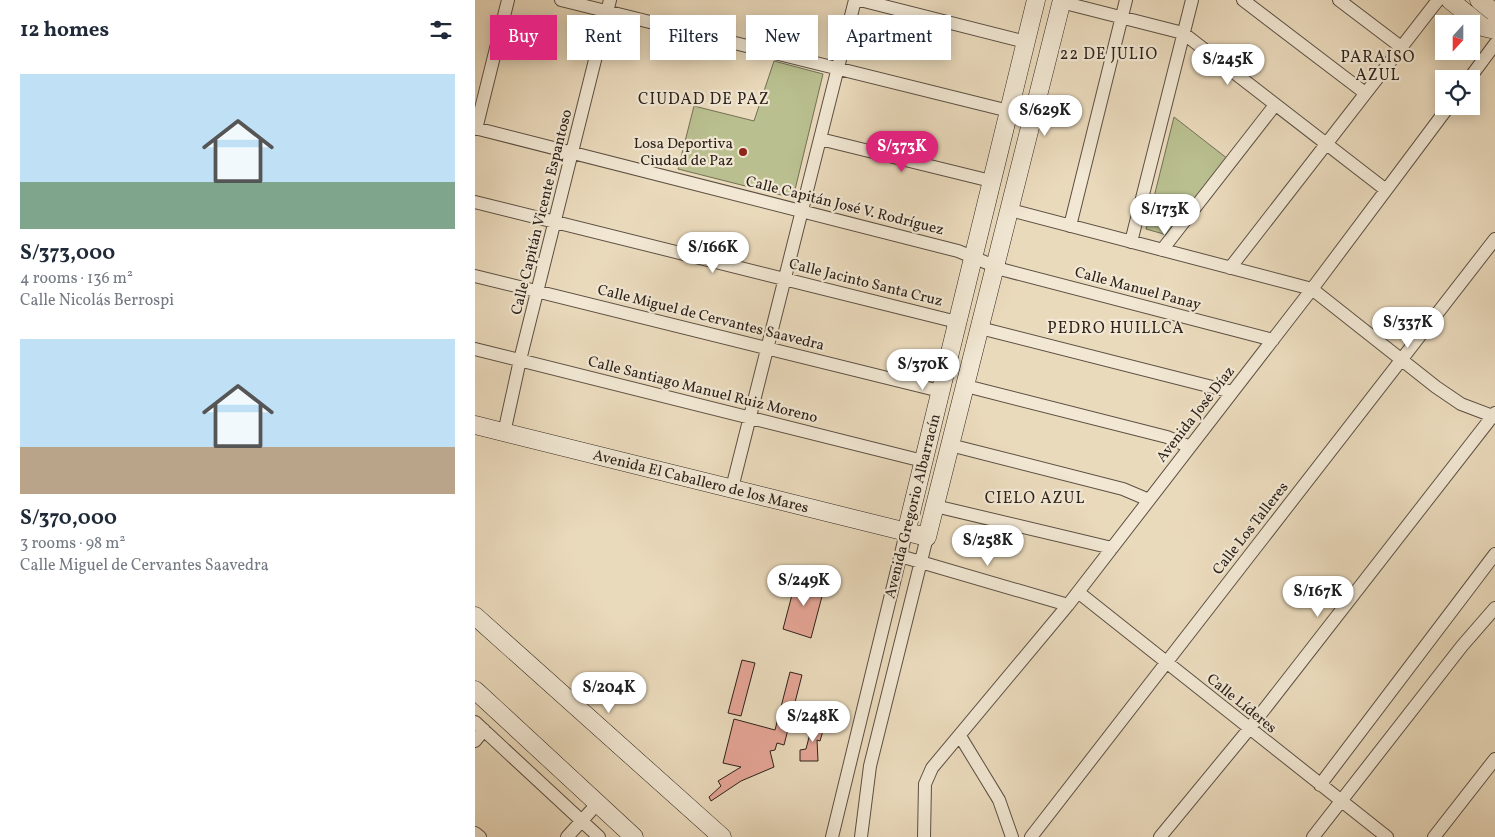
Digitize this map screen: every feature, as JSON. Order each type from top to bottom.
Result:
[{"type":"street","points":[[476,129],[508,0]]},
{"type":"street","points":[[561,0],[609,6],[837,70],[1009,111]]},
{"type":"street","points":[[732,488],[855,0]]},
{"type":"street","points":[[860,0],[1026,42]]},
{"type":"street","name":"Avenida Gregorio Albarracín","points":[[832,837],[1036,0]]},
{"type":"street","points":[[1070,226],[1126,0]]},
{"type":"street","points":[[1131,242],[1192,0]]},
{"type":"street","points":[[1243,0],[1365,93]]},
{"type":"street","points":[[1339,0],[1401,48]]},
{"type":"street","points":[[1230,268],[1438,0]]},
{"type":"street","points":[[1450,0],[1483,27],[1495,30]]},
{"type":"street","points":[[1479,0],[1495,13]]},
{"type":"street","points":[[1061,1],[1183,34],[1386,190]]},
{"type":"street","name":"Avenida Gregorio Albarracín","points":[[861,837],[870,766],[1011,210],[1061,1]]},
{"type":"street","name":"Calle Capitán Vicente Espantoso","points":[[504,432],[520,360],[609,6]]},
{"type":"street","points":[[1476,70],[1495,44]]},
{"type":"street","points":[[1162,250],[1275,106]]},
{"type":"street","name":"Avenida José Díaz","points":[[924,837],[925,784],[933,768],[1068,605],[1312,289],[1442,115]]},
{"type":"street","name":"Calle Capitán José V. Rodríguez","points":[[476,129],[958,251],[996,267]]},
{"type":"street","points":[[820,139],[991,181]]},
{"type":"street","name":"Calle Jacinto Santa Cruz","points":[[475,202],[957,322]]},
{"type":"street","points":[[1011,210],[1312,289],[1401,361],[1461,404],[1494,415],[1249,729],[1160,837]]},
{"type":"street","name":"Calle Los Talleres","points":[[1031,837],[1165,662],[1495,240]]},
{"type":"street","name":"Calle Manuel Panay","points":[[996,267],[1273,340]]},
{"type":"street","name":"Calle Miguel de Cervantes Saavedra","points":[[475,276],[940,391]]},
{"type":"street","points":[[980,328],[1233,392]]},
{"type":"street","name":"Calle Santiago Manuel Ruiz Moreno","points":[[475,349],[923,461]]},
{"type":"street","points":[[965,386],[1167,437],[1190,447]]},
{"type":"street","name":"Avenida El Caballero de los Mares","points":[[475,425],[927,537]]},
{"type":"street","points":[[951,445],[1123,489],[1149,500]]},
{"type":"street","points":[[935,506],[1112,548]]},
{"type":"street","points":[[1320,785],[1495,554]]},
{"type":"street","points":[[900,556],[1068,605]]},
{"type":"street","name":"Calle Líderes","points":[[1078,592],[1387,837]]},
{"type":"street","points":[[1313,837],[1462,646],[1495,608]]},
{"type":"street","points":[[475,616],[722,837]]},
{"type":"street","points":[[475,690],[634,837]]},
{"type":"street","points":[[475,741],[480,726],[599,837]]},
{"type":"street","points":[[960,736],[999,800],[1012,837]]},
{"type":"street","points":[[1434,837],[1495,759]]},
{"type":"street","points":[[851,763],[870,766]]},
{"type":"street","points":[[567,837],[597,804]]},
{"type":"street","points":[[475,832],[480,837]]},
{"type":"green space","name":"Losa Deportiva Ciudad de Paz","points":[[774,61],[823,74],[793,198],[678,169],[694,106],[754,121]]},
{"type":"green space","points":[[1174,117],[1228,159],[1167,235],[1146,229]]},
{"type":"building","points":[[797,576],[825,585],[811,638],[783,629]]},
{"type":"building","points":[[742,660],[755,663],[741,716],[728,713]]},
{"type":"building","points":[[790,672],[802,675],[784,745],[777,743],[775,750],[770,751],[774,767],[741,781],[711,801],[709,797],[721,786],[718,781],[741,767],[723,763],[734,719],[775,730]]},
{"type":"building","points":[[814,718],[816,721],[825,724],[820,741],[817,740],[818,761],[800,761],[800,750],[806,749]]},
{"type":"place","name":"Losa Deportiva Ciudad de Paz","points":[[743,152]]},
{"type":"district","name":"22 DE JULIO","points":[[1109,53]]},
{"type":"district","name":"PARAISO AZUL","points":[[1378,65]]},
{"type":"district","name":"CIUDAD DE PAZ","points":[[704,98]]},
{"type":"district","name":"PEDRO HUILLCA","points":[[1116,327]]},
{"type":"district","name":"CIELO AZUL","points":[[1035,497]]}]
